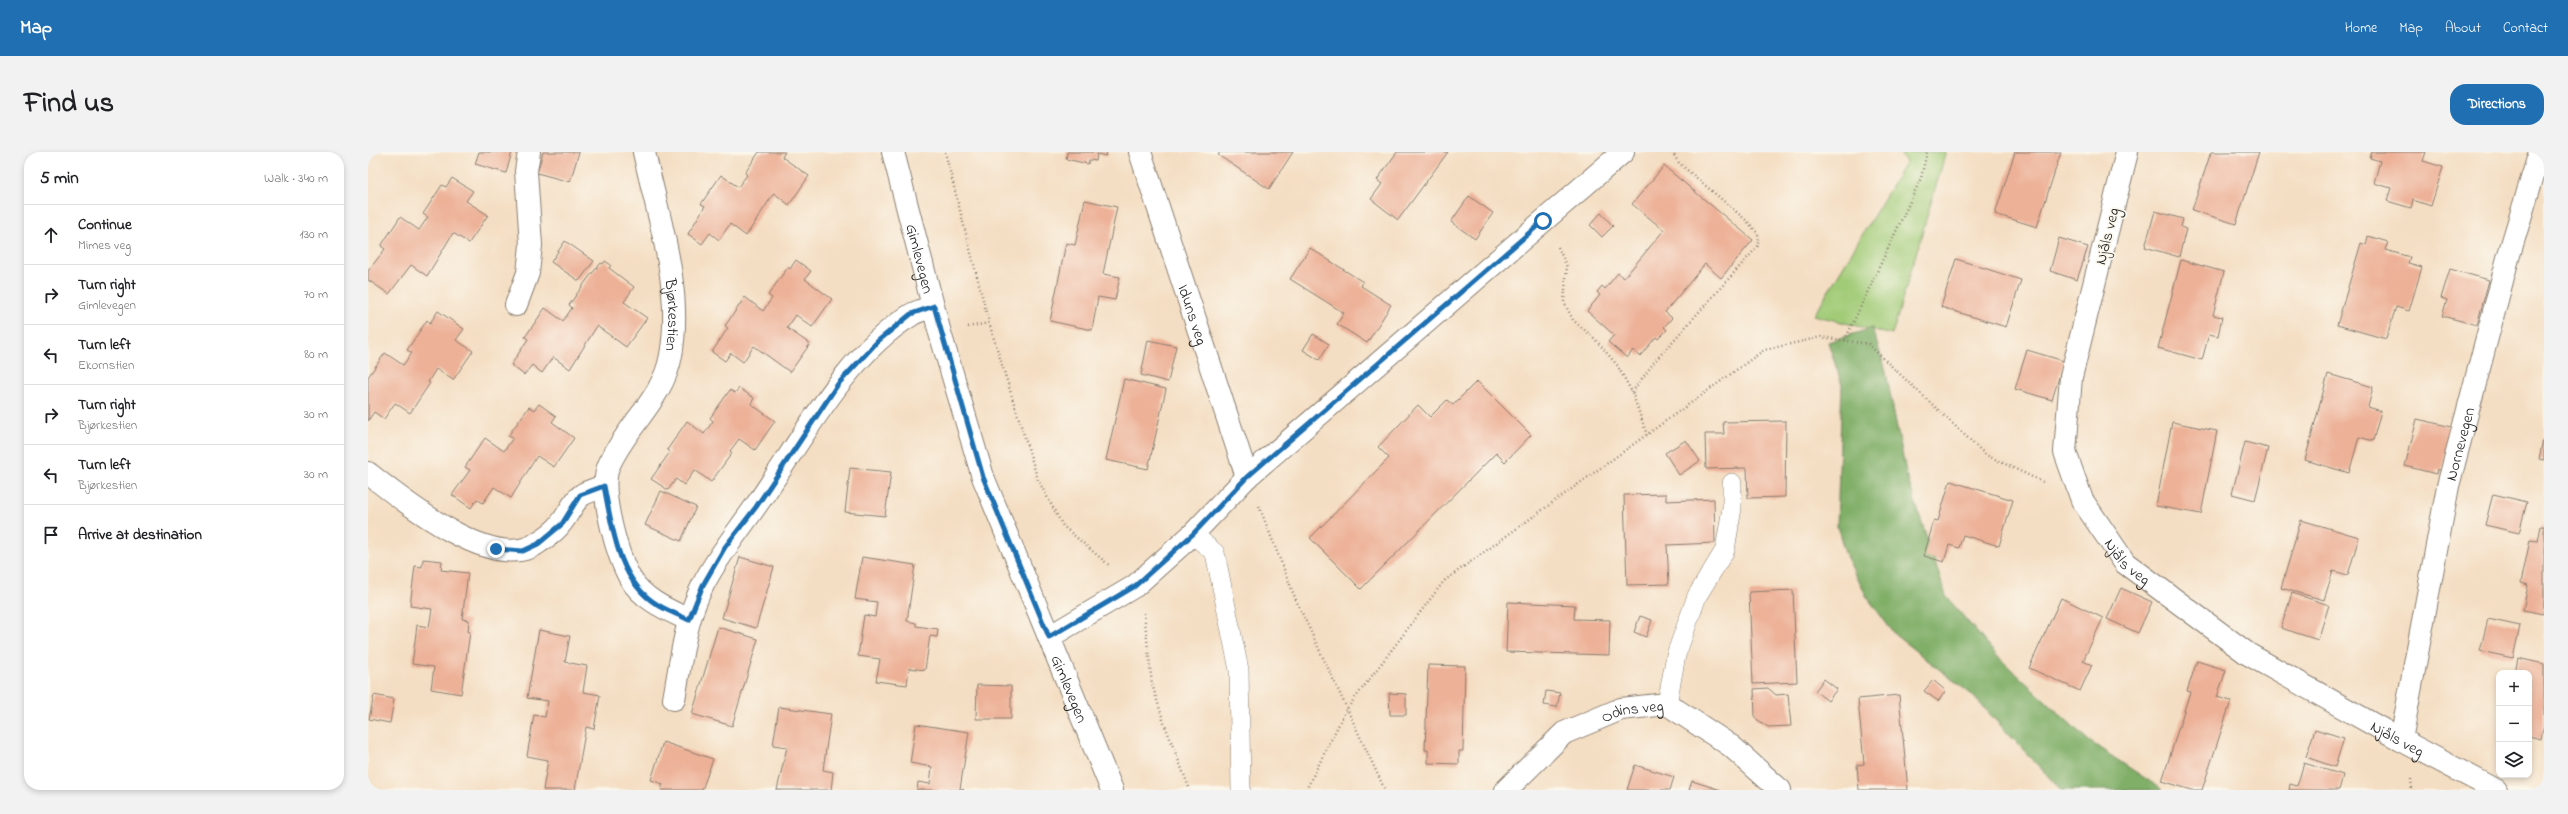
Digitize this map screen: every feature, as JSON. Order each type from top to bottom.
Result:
[{"type":"street","points":[[516,305],[528,273],[531,245],[526,171],[529,152]]},
{"type":"street","name":"Bjørkestien","points":[[644,152],[671,281],[674,325],[672,355],[666,376],[608,466],[604,486],[617,544],[631,579],[657,605],[689,620]]},
{"type":"street","name":"Gimlevegen","points":[[893,152],[934,306],[983,477],[1112,790]]},
{"type":"street","name":"Iduns veg","points":[[1140,152],[1247,477]]},
{"type":"street","points":[[1049,637],[1135,586],[1193,534],[1247,477],[1623,152]]},
{"type":"street","name":"Njåls veg","points":[[2127,152],[2071,377],[2065,452],[2082,500],[2125,563],[2248,654],[2401,740],[2496,790]]},
{"type":"street","name":"Nornevegen","points":[[2401,740],[2448,486],[2508,258],[2540,152]]},
{"type":"street","points":[[674,699],[689,620],[703,585],[725,547],[756,507],[838,384],[878,341],[911,314],[934,306]]},
{"type":"street","points":[[368,473],[401,499],[464,539],[496,549],[523,551],[538,544],[562,524],[580,495],[604,486]]},
{"type":"street","name":"Odins veg","points":[[1506,790],[1564,733],[1621,710],[1667,704],[1731,746],[1780,790]]},
{"type":"lane","points":[[1667,704],[1676,655],[1697,596],[1725,550],[1732,508],[1732,483]]},
{"type":"lane","points":[[1193,534],[1215,553],[1239,670],[1241,790]]},
{"type":"path","points":[[945,152],[989,323],[1038,480],[1062,526],[1092,553],[1135,586],[1143,605],[1152,684],[1164,723],[1190,790]]},
{"type":"path","points":[[1632,392],[1654,361],[1758,246],[1758,234],[1747,220],[1679,163],[1672,152]]},
{"type":"path","points":[[1845,340],[1921,178],[1927,152]]},
{"type":"path","points":[[1543,221],[1563,253],[1567,267],[1564,302],[1573,320],[1595,339],[1617,364],[1632,392],[1647,435]]},
{"type":"path","points":[[1306,790],[1346,710],[1444,581],[1764,350],[1822,337],[1868,344],[1986,455],[2082,500]]},
{"type":"path","points":[[1247,477],[1296,600],[1346,710],[1385,790]]},
{"type":"green space","points":[[1899,152],[1946,152],[1892,335],[1814,315],[1906,162]]},
{"type":"green space","points":[[1872,328],[1885,368],[1907,477],[1946,596],[1998,657],[2089,741],[2163,790],[2061,790],[1971,694],[1895,635],[1867,597],[1846,556],[1837,526],[1842,385],[1828,342]]},
{"type":"building","points":[[479,152],[512,152],[506,173],[475,164]]},
{"type":"building","points":[[543,152],[579,152],[570,182],[537,173]]},
{"type":"building","points":[[759,152],[785,152],[782,157],[809,176],[789,205],[774,193],[746,236],[730,224],[719,240],[710,233],[702,244],[688,234],[705,206],[701,204],[721,175],[738,187],[747,175],[745,173]]},
{"type":"building","points":[[1067,152],[1107,152],[1106,156],[1097,154],[1096,161],[1089,160],[1088,164],[1066,159]]},
{"type":"building","points":[[1220,152],[1293,152],[1269,189],[1218,155]]},
{"type":"building","points":[[1397,152],[1448,152],[1398,220],[1371,199],[1382,184],[1377,180]]},
{"type":"building","points":[[2015,152],[2061,152],[2037,227],[1995,214]]},
{"type":"building","points":[[2211,152],[2259,152],[2236,224],[2192,210]]},
{"type":"building","points":[[2372,152],[2426,152],[2423,161],[2443,167],[2431,206],[2413,200],[2411,208],[2387,201],[2391,188],[2374,183],[2380,161],[2370,158]]},
{"type":"building","points":[[1664,166],[1753,240],[1721,278],[1705,264],[1665,312],[1672,318],[1664,327],[1667,330],[1658,339],[1656,337],[1640,356],[1633,350],[1627,358],[1608,342],[1614,335],[1587,311],[1600,295],[1597,292],[1602,286],[1605,289],[1618,273],[1624,278],[1664,230],[1632,204]]},
{"type":"building","points":[[452,178],[473,191],[466,201],[488,215],[469,243],[453,233],[427,276],[411,265],[389,294],[368,280],[368,271],[385,249],[381,246],[400,217],[419,230],[428,217],[423,214],[442,185],[446,187]]},
{"type":"building","points":[[1469,196],[1493,213],[1475,239],[1451,222]]},
{"type":"building","points":[[1085,200],[1117,207],[1103,274],[1120,277],[1115,300],[1098,297],[1092,330],[1050,321],[1066,243],[1075,245]]},
{"type":"building","points":[[2155,211],[2183,219],[2181,227],[2186,229],[2179,257],[2145,247]]},
{"type":"building","points":[[1601,213],[1613,226],[1602,237],[1590,225]]},
{"type":"building","points":[[2368,236],[2388,242],[2385,250],[2410,257],[2408,263],[2422,267],[2409,311],[2396,307],[2386,339],[2337,325],[2361,243],[2366,245]]},
{"type":"building","points":[[2059,238],[2088,247],[2077,280],[2050,271]]},
{"type":"building","points":[[565,241],[594,261],[579,281],[551,262]]},
{"type":"building","points":[[1310,248],[1363,282],[1361,286],[1391,305],[1367,343],[1337,324],[1344,313],[1290,279]]},
{"type":"building","points":[[1956,259],[2021,280],[2006,327],[1941,307]]},
{"type":"building","points":[[796,260],[811,271],[805,279],[832,299],[812,327],[796,315],[787,328],[810,344],[790,372],[754,346],[743,362],[731,353],[725,361],[712,352],[728,328],[725,326],[745,297],[763,311],[772,298],[768,295],[788,267],[790,269]]},
{"type":"building","points":[[2181,260],[2224,272],[2213,315],[2222,317],[2218,336],[2209,334],[2202,360],[2158,348]]},
{"type":"building","points":[[605,261],[611,265],[609,268],[634,287],[624,302],[647,318],[626,347],[597,326],[570,369],[553,357],[542,373],[532,365],[524,375],[511,365],[528,339],[525,337],[545,308],[563,321],[572,308],[569,305],[589,277],[601,263],[603,264]]},
{"type":"building","points":[[2450,269],[2489,280],[2477,325],[2442,316],[2447,300],[2441,298]]},
{"type":"building","points":[[438,311],[464,329],[456,340],[473,351],[453,380],[436,369],[428,382],[430,383],[410,413],[395,403],[384,419],[374,412],[368,421],[368,377],[385,353],[403,365],[412,353],[407,350],[427,320],[430,323]]},
{"type":"building","points":[[1313,334],[1329,344],[1319,360],[1303,350]]},
{"type":"building","points":[[1148,340],[1176,346],[1168,382],[1141,375]]},
{"type":"building","points":[[2027,350],[2064,361],[2052,400],[2015,389]]},
{"type":"building","points":[[2328,374],[2373,387],[2368,407],[2381,411],[2373,441],[2359,437],[2349,473],[2305,460]]},
{"type":"building","points":[[1124,379],[1166,389],[1148,469],[1106,460]]},
{"type":"building","points":[[1477,381],[1531,435],[1505,462],[1496,453],[1361,589],[1310,538],[1389,458],[1378,447],[1418,405],[1430,417],[1447,400],[1453,405]]},
{"type":"building","points":[[739,388],[754,398],[751,404],[775,421],[755,450],[739,439],[730,451],[732,453],[711,482],[695,470],[684,485],[676,479],[668,490],[651,479],[670,452],[667,450],[687,421],[704,434],[713,421],[710,418],[730,390],[735,393]]},
{"type":"building","points":[[539,404],[556,416],[552,422],[574,438],[554,467],[537,456],[511,498],[494,487],[483,503],[477,499],[471,508],[452,495],[470,470],[465,467],[485,438],[504,451],[513,438],[508,436],[529,407],[534,410]]},
{"type":"building","points":[[2417,419],[2452,427],[2441,471],[2437,469],[2436,474],[2405,466]]},
{"type":"building","points":[[1786,421],[1785,497],[1748,498],[1747,468],[1706,469],[1705,434],[1724,434],[1723,422]]},
{"type":"building","points":[[2172,422],[2217,431],[2201,514],[2156,506]]},
{"type":"building","points":[[2544,439],[2544,460],[2539,459]]},
{"type":"building","points":[[1686,440],[1700,461],[1679,475],[1665,453]]},
{"type":"building","points":[[2245,442],[2268,448],[2255,500],[2232,494]]},
{"type":"building","points":[[850,468],[891,472],[885,516],[845,512]]},
{"type":"building","points":[[1950,481],[2013,500],[1999,546],[1963,535],[1959,548],[1949,545],[1944,562],[1924,556],[1934,520],[1938,521]]},
{"type":"building","points":[[661,491],[696,507],[681,541],[645,525]]},
{"type":"building","points":[[1666,494],[1666,501],[1714,499],[1715,543],[1667,545],[1669,584],[1627,585],[1624,495]]},
{"type":"building","points":[[2493,494],[2527,502],[2519,533],[2485,525]]},
{"type":"building","points":[[2301,520],[2359,537],[2348,575],[2333,571],[2324,600],[2281,588]]},
{"type":"building","points":[[2541,526],[2544,526],[2544,614],[2523,610],[2528,585],[2521,583],[2530,540],[2538,541]]},
{"type":"building","points":[[740,557],[774,567],[756,628],[722,618]]},
{"type":"building","points":[[862,557],[915,565],[907,621],[916,623],[916,626],[938,629],[937,637],[930,636],[925,670],[909,668],[907,685],[876,681],[880,659],[858,656],[864,615],[875,617],[877,602],[855,599]]},
{"type":"building","points":[[423,559],[442,561],[441,570],[468,573],[462,619],[469,620],[468,632],[470,632],[461,694],[431,689],[434,667],[412,664],[417,625],[429,627],[432,609],[410,606],[415,566],[422,567]]},
{"type":"building","points":[[2121,588],[2152,602],[2138,633],[2107,619]]},
{"type":"building","points":[[1793,590],[1797,682],[1753,684],[1749,592]]},
{"type":"building","points":[[2292,593],[2329,605],[2318,640],[2281,628]]},
{"type":"building","points":[[2061,598],[2103,618],[2083,661],[2092,665],[2080,691],[2029,668]]},
{"type":"building","points":[[1508,602],[1575,605],[1574,619],[1610,620],[1609,655],[1506,652]]},
{"type":"building","points":[[1640,616],[1652,620],[1646,637],[1634,632]]},
{"type":"building","points":[[2488,619],[2520,626],[2513,658],[2480,651]]},
{"type":"building","points":[[718,627],[758,639],[732,726],[692,714]]},
{"type":"building","points":[[539,630],[570,636],[565,662],[587,666],[583,692],[600,695],[594,729],[586,727],[575,790],[543,790],[548,760],[527,756],[534,715],[545,717],[548,701],[527,698]]},
{"type":"building","points":[[2518,658],[2544,664],[2544,725],[2541,739],[2532,737],[2532,670],[2516,670]]},
{"type":"building","points":[[2197,661],[2226,670],[2217,697],[2231,701],[2202,790],[2192,790],[2162,781],[2190,692],[2187,691]]},
{"type":"building","points":[[1428,665],[1465,666],[1463,751],[1459,751],[1459,764],[1428,763],[1428,750],[1425,750]]},
{"type":"building","points":[[1824,679],[1837,689],[1828,701],[1815,691]]},
{"type":"building","points":[[1933,680],[1946,691],[1938,701],[1924,691]]},
{"type":"building","points":[[977,685],[1011,686],[1011,719],[976,719]]},
{"type":"building","points":[[1768,688],[1776,695],[1788,694],[1791,726],[1768,727],[1755,718],[1754,689]]},
{"type":"building","points":[[1546,691],[1560,693],[1557,707],[1544,705]]},
{"type":"building","points":[[1389,693],[1406,694],[1406,715],[1390,715]]},
{"type":"building","points":[[374,695],[394,699],[390,723],[369,719]]},
{"type":"building","points":[[1899,695],[1908,790],[1859,790],[1857,765],[1864,764],[1858,699]]},
{"type":"building","points":[[779,707],[831,714],[823,770],[833,772],[831,790],[777,790],[787,747],[773,745]]},
{"type":"building","points":[[916,724],[969,732],[960,789],[964,790],[917,790],[918,782],[930,784],[932,767],[910,763]]},
{"type":"building","points":[[2315,729],[2344,738],[2335,767],[2306,757]]},
{"type":"building","points":[[663,742],[713,759],[702,790],[661,790],[663,784],[651,780]]},
{"type":"building","points":[[2304,763],[2343,775],[2339,790],[2289,790],[2290,784],[2297,786]]},
{"type":"building","points":[[1635,765],[1674,777],[1670,790],[1627,790]]},
{"type":"building","points":[[1692,781],[1721,790],[1689,790]]},
{"type":"route","points":[[496,549],[523,551],[538,544],[562,524],[580,495],[604,486],[617,544],[631,579],[657,605],[689,620],[703,585],[725,547],[756,507],[838,384],[878,341],[911,314],[934,306],[940,332],[983,477],[1049,637],[1135,586],[1193,534],[1247,477],[1543,221]]}]
